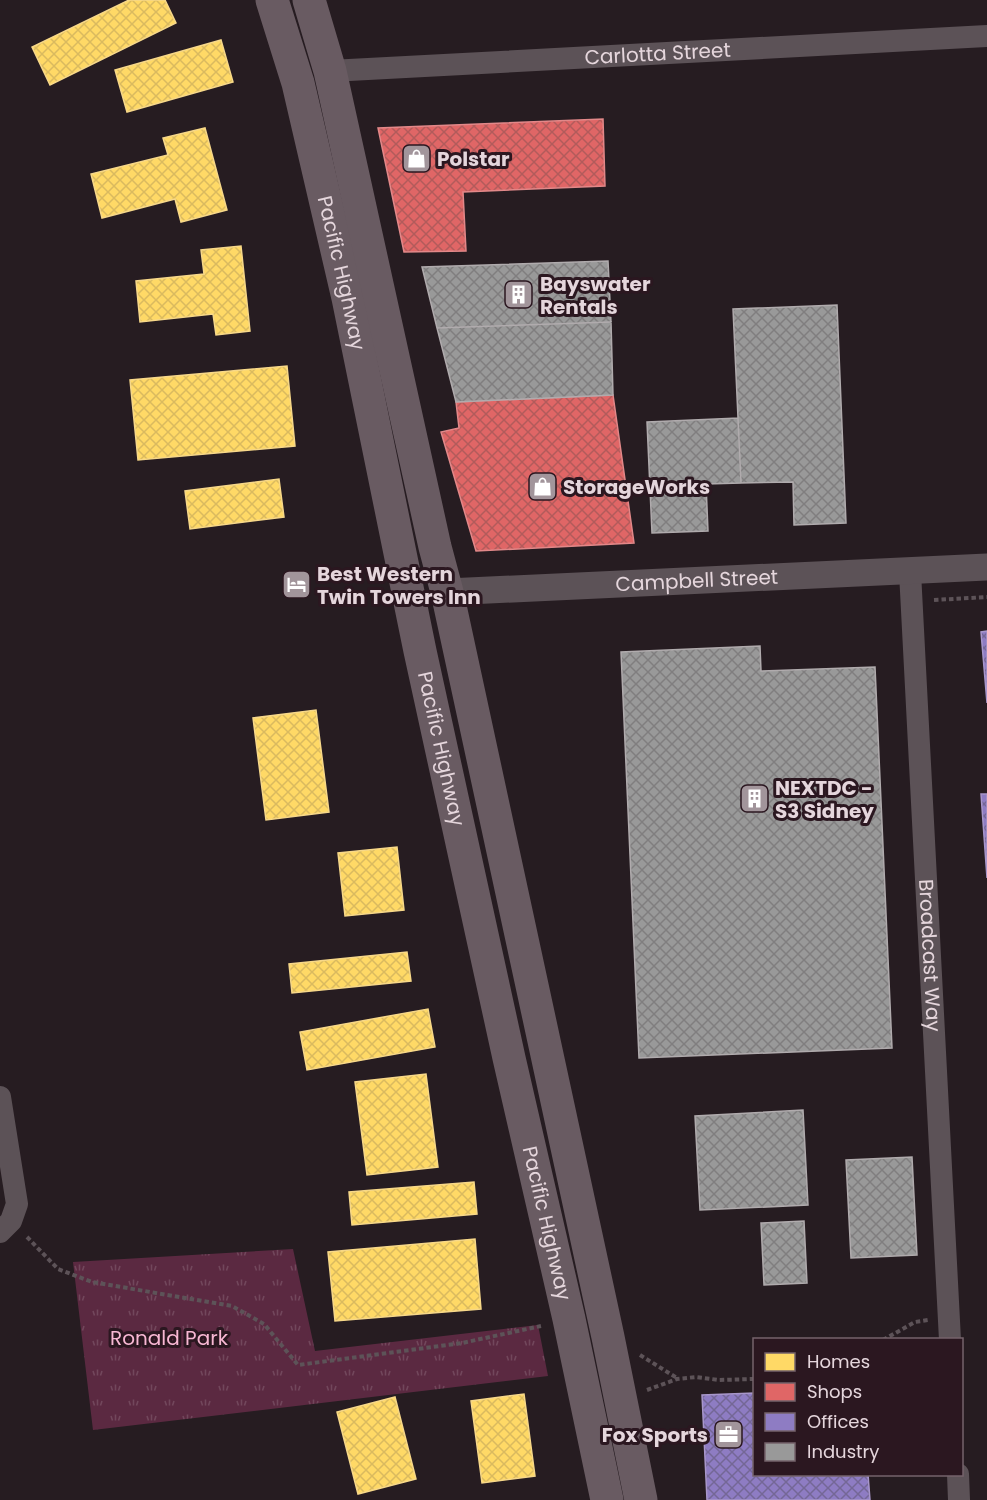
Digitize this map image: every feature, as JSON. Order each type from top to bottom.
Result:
[{"type":"main road","name":"Pacific Highway","points":[[272,0],[298,83],[348,298],[408,594],[607,1500]]},
{"type":"main road","name":"Pacific Highway","points":[[309,0],[330,71],[435,547],[447,592],[641,1500]]},
{"type":"main road","name":"Campbell Street","points":[[408,594],[447,592]]},
{"type":"street","name":"Carlotta Street","points":[[330,71],[987,36]]},
{"type":"street","name":"Campbell Street","points":[[447,592],[987,567]]},
{"type":"street","name":"Broadcast Way","points":[[910,572],[950,1338]]},
{"type":"street","points":[[0,1097],[17,1204],[6,1226]]},
{"type":"street","points":[[958,1476],[959,1500]]},
{"type":"path","points":[[911,602],[987,597]]},
{"type":"path","points":[[6,1226],[58,1269],[92,1282],[232,1306],[264,1324],[298,1365],[462,1343],[541,1326]]},
{"type":"path","points":[[887,1338],[915,1322]]},
{"type":"path","points":[[631,1350],[677,1378]]},
{"type":"path","points":[[640,1392],[677,1378],[753,1379]]},
{"type":"green space","name":"Ronald Park","points":[[293,1249],[315,1351],[538,1325],[548,1376],[93,1430],[73,1262]]},
{"type":"building: Homes","points":[[129,0],[165,0],[176,23],[50,85],[32,47]]},
{"type":"building: Homes","points":[[221,40],[233,82],[127,112],[115,70]]},
{"type":"building: Homes","points":[[205,128],[227,210],[181,222],[175,199],[102,218],[91,174],[168,155],[163,138]]},
{"type":"building: Homes","points":[[241,246],[250,331],[216,335],[213,314],[140,322],[136,281],[204,274],[201,250]]},
{"type":"building: Homes","points":[[287,366],[295,446],[138,460],[130,380]]},
{"type":"building: Homes","points":[[279,479],[284,517],[190,529],[185,491]]},
{"type":"building: Homes","points":[[316,710],[329,812],[266,820],[253,718]]},
{"type":"building: Homes","points":[[397,847],[404,910],[345,916],[338,853]]},
{"type":"building: Homes","points":[[407,952],[411,981],[292,993],[289,964]]},
{"type":"building: Homes","points":[[428,1009],[435,1047],[307,1070],[300,1032]]},
{"type":"building: Homes","points":[[426,1074],[438,1167],[367,1175],[355,1082]]},
{"type":"building: Homes","points":[[474,1182],[477,1214],[352,1225],[349,1192]]},
{"type":"building: Homes","points":[[475,1239],[481,1309],[335,1321],[328,1252]]},
{"type":"building: Homes","points":[[524,1394],[535,1476],[482,1483],[471,1401]]},
{"type":"building: Homes","points":[[395,1397],[416,1479],[358,1494],[337,1412]]},
{"type":"building: Shops","points":[[603,119],[605,186],[463,192],[466,251],[404,252],[378,128]]},
{"type":"building: Shops","name":"StorageWorks","points":[[613,395],[634,543],[476,551],[441,432],[459,428],[456,402]]},
{"type":"building: Offices","points":[[987,631],[987,703],[981,632]]},
{"type":"building: Offices","points":[[981,794],[987,794],[987,878]]},
{"type":"building: Offices","name":"Fox Sports","points":[[753,1393],[753,1476],[868,1476],[870,1500],[707,1500],[702,1395]]},
{"type":"building: Industry","name":"Bayswater Rentals","points":[[608,261],[611,322],[437,328],[422,267]]},
{"type":"building: Industry","points":[[837,305],[846,523],[794,525],[793,482],[741,483],[733,309]]},
{"type":"building: Industry","points":[[611,322],[613,395],[456,402],[437,328]]},
{"type":"building: Industry","points":[[738,418],[741,483],[706,484],[708,531],[652,533],[647,422]]},
{"type":"building: Industry","name":"NEXTDC - S3 Sidney","points":[[760,646],[761,671],[875,667],[892,1048],[639,1058],[621,652]]},
{"type":"building: Industry","points":[[803,1110],[808,1205],[700,1210],[695,1116]]},
{"type":"building: Industry","points":[[912,1157],[917,1255],[851,1258],[846,1160]]},
{"type":"building: Industry","points":[[804,1221],[807,1283],[764,1285],[761,1223]]},
{"type":"place","name":"Polstar","points":[[416,159]]},
{"type":"place","name":"Bayswater Rentals","points":[[519,295]]},
{"type":"place","name":"StorageWorks","points":[[542,487]]},
{"type":"place","name":"Best Western Twin Towers Inn","points":[[296,585]]},
{"type":"place","name":"NEXTDC - S3 Sidney","points":[[754,799]]},
{"type":"place","name":"Fox Sports","points":[[729,1435]]}]
